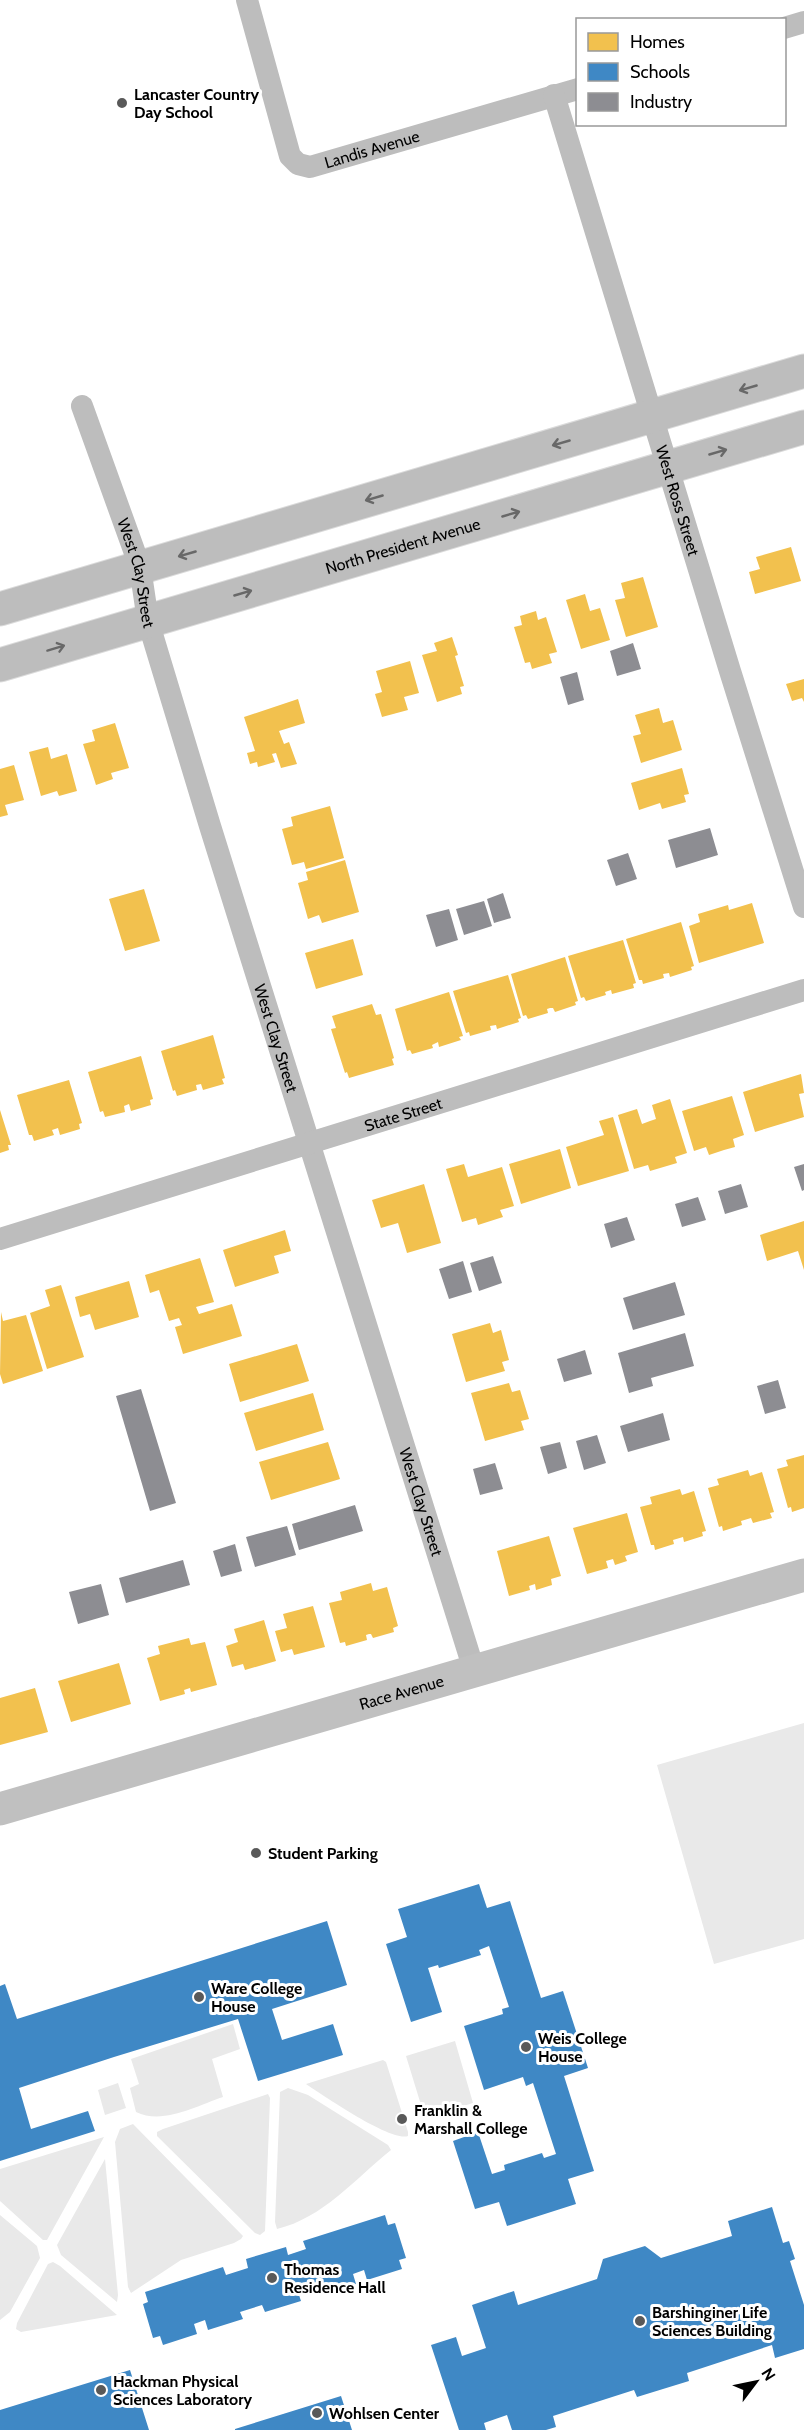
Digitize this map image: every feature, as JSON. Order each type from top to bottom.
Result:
[{"type":"main road","points":[[0,609],[804,371]]},
{"type":"main road","name":"North President Avenue","points":[[0,665],[804,427]]},
{"type":"main road","name":"Race Avenue","points":[[0,1809],[804,1575]]},
{"type":"street","name":"Landis Avenue","points":[[247,0],[290,156],[298,164],[310,167],[576,90]]},
{"type":"street","points":[[786,27],[804,22]]},
{"type":"street","name":"West Ross Street","points":[[554,95],[804,907]]},
{"type":"street","name":"West Clay Street","points":[[82,406],[140,567],[148,621],[210,826],[474,1670]]},
{"type":"street","name":"State Street","points":[[0,1239],[804,990]]},
{"type":"shaded area","points":[[804,1723],[804,1939],[714,1964],[657,1765]]},
{"type":"shaded area","points":[[233,2024],[240,2049],[212,2059],[223,2097],[180,2113],[157,2116],[136,2112],[130,2088],[139,2084],[131,2059]]},
{"type":"shaded area","points":[[455,2041],[473,2103],[425,2118],[406,2056]]},
{"type":"shaded area","points":[[383,2060],[386,2062],[408,2136],[399,2136],[373,2125],[306,2084]]},
{"type":"shaded area","points":[[118,2083],[126,2108],[105,2115],[98,2090]]},
{"type":"shaded area","points":[[288,2088],[308,2095],[388,2145],[391,2150],[324,2207],[294,2224],[277,2229],[275,2222],[280,2092]]},
{"type":"shaded area","points":[[268,2094],[270,2098],[265,2231],[260,2235],[255,2233],[157,2136],[157,2132]]},
{"type":"shaded area","points":[[133,2124],[243,2236],[234,2243],[181,2260],[131,2293],[128,2287],[115,2142],[120,2129]]},
{"type":"shaded area","points":[[104,2137],[47,2240],[43,2240],[0,2201],[0,2169]]},
{"type":"shaded area","points":[[105,2159],[117,2302],[61,2255],[57,2245]]},
{"type":"shaded area","points":[[0,2215],[37,2246],[40,2258],[10,2312],[0,2320]]},
{"type":"shaded area","points":[[53,2262],[117,2315],[21,2332],[16,2329],[48,2264]]},
{"type":"building: Homes","points":[[791,547],[801,581],[755,594],[749,572],[760,569],[756,557]]},
{"type":"building: Homes","points":[[643,577],[658,627],[626,637],[615,600],[625,598],[621,583]]},
{"type":"building: Homes","points":[[585,594],[590,611],[600,608],[610,640],[581,649],[566,600]]},
{"type":"building: Homes","points":[[536,611],[538,620],[546,617],[557,652],[549,654],[552,663],[532,669],[530,662],[525,663],[514,627],[522,625],[520,616]]},
{"type":"building: Homes","points":[[452,637],[464,686],[460,687],[462,694],[437,702],[422,655],[437,651],[434,643]]},
{"type":"building: Homes","points":[[410,661],[419,693],[404,697],[408,710],[382,717],[375,694],[382,692],[376,671]]},
{"type":"building: Homes","points":[[804,679],[804,702],[802,698],[792,701],[786,684]]},
{"type":"building: Homes","points":[[298,699],[305,723],[279,731],[284,744],[289,742],[297,764],[281,768],[276,753],[272,754],[275,762],[258,767],[257,762],[250,764],[247,753],[255,751],[244,717]]},
{"type":"building: Homes","points":[[659,708],[663,723],[673,720],[682,750],[641,763],[633,736],[641,734],[635,715]]},
{"type":"building: Homes","points":[[115,723],[129,768],[111,773],[113,779],[96,785],[83,744],[95,741],[92,730]]},
{"type":"building: Homes","points":[[48,747],[51,759],[67,754],[77,791],[59,796],[57,791],[41,796],[29,752]]},
{"type":"building: Homes","points":[[14,765],[24,800],[5,805],[8,815],[0,817],[0,769]]},
{"type":"building: Homes","points":[[682,768],[689,794],[684,795],[686,802],[662,809],[660,803],[639,810],[631,783]]},
{"type":"building: Homes","points":[[330,806],[344,858],[306,869],[304,862],[292,865],[282,829],[293,826],[291,817]]},
{"type":"building: Homes","points":[[345,860],[359,912],[322,923],[319,915],[308,919],[298,883],[308,880],[306,872]]},
{"type":"building: Homes","points":[[144,889],[160,941],[125,951],[109,899]]},
{"type":"building: Homes","points":[[752,903],[764,943],[699,963],[689,926],[700,922],[698,914],[728,905],[729,910]]},
{"type":"building: Homes","points":[[681,922],[694,966],[691,967],[692,970],[670,977],[669,973],[663,974],[664,978],[643,984],[642,980],[639,980],[626,939]]},
{"type":"building: Homes","points":[[353,939],[363,975],[316,989],[305,953]]},
{"type":"building: Homes","points":[[623,940],[636,983],[633,984],[634,988],[612,994],[611,990],[605,992],[606,995],[586,1001],[584,997],[581,998],[568,956]]},
{"type":"building: Homes","points":[[565,957],[578,1001],[575,1002],[576,1005],[555,1012],[553,1008],[550,1008],[547,1009],[548,1013],[528,1019],[526,1015],[523,1016],[511,974]]},
{"type":"building: Homes","points":[[508,975],[521,1018],[518,1019],[519,1022],[497,1029],[496,1025],[490,1026],[491,1030],[470,1036],[469,1032],[466,1033],[453,991]]},
{"type":"building: Homes","points":[[449,992],[463,1036],[459,1037],[461,1040],[439,1047],[438,1042],[432,1045],[433,1048],[412,1054],[410,1050],[407,1051],[395,1009]]},
{"type":"building: Homes","points":[[372,1004],[376,1015],[381,1014],[394,1065],[349,1078],[347,1072],[345,1073],[331,1029],[336,1028],[332,1016]]},
{"type":"building: Homes","points":[[213,1035],[225,1078],[222,1079],[224,1084],[203,1090],[201,1084],[196,1085],[197,1090],[177,1096],[175,1090],[173,1091],[161,1051]]},
{"type":"building: Homes","points":[[141,1056],[153,1099],[150,1100],[151,1105],[131,1111],[129,1104],[124,1106],[125,1112],[105,1117],[103,1111],[100,1112],[88,1072]]},
{"type":"building: Homes","points":[[801,1074],[804,1093],[799,1094],[804,1117],[755,1132],[743,1092]]},
{"type":"building: Homes","points":[[69,1080],[82,1123],[79,1124],[80,1129],[60,1135],[58,1128],[52,1130],[54,1135],[34,1141],[32,1135],[29,1135],[17,1095]]},
{"type":"building: Homes","points":[[732,1096],[744,1135],[733,1139],[735,1147],[709,1155],[706,1147],[694,1151],[682,1111]]},
{"type":"building: Homes","points":[[670,1099],[687,1153],[675,1157],[677,1163],[650,1171],[648,1165],[634,1169],[618,1115],[637,1109],[642,1124],[656,1119],[652,1105]]},
{"type":"building: Homes","points":[[0,1110],[11,1145],[8,1145],[9,1150],[0,1153]]},
{"type":"building: Homes","points":[[613,1117],[629,1171],[578,1186],[566,1147],[604,1135],[599,1121]]},
{"type":"building: Homes","points":[[560,1149],[571,1188],[521,1204],[509,1164]]},
{"type":"building: Homes","points":[[464,1164],[468,1177],[502,1167],[514,1206],[500,1210],[503,1217],[478,1225],[476,1218],[462,1222],[446,1169]]},
{"type":"building: Homes","points":[[424,1184],[441,1243],[407,1253],[398,1223],[381,1228],[372,1200]]},
{"type":"building: Homes","points":[[804,1221],[804,1270],[798,1251],[767,1261],[760,1235]]},
{"type":"building: Homes","points":[[285,1230],[291,1251],[274,1256],[279,1273],[235,1287],[223,1250]]},
{"type":"building: Homes","points":[[200,1258],[214,1302],[196,1307],[199,1314],[232,1304],[242,1336],[183,1354],[175,1327],[182,1325],[179,1318],[169,1321],[159,1290],[150,1293],[145,1275]]},
{"type":"building: Homes","points":[[129,1281],[139,1317],[95,1330],[90,1314],[80,1317],[75,1297]]},
{"type":"building: Homes","points":[[61,1285],[84,1357],[47,1369],[30,1313],[50,1306],[45,1290]]},
{"type":"building: Homes","points":[[1,1312],[3,1321],[26,1315],[43,1371],[3,1384],[0,1374]]},
{"type":"building: Homes","points":[[490,1323],[493,1333],[501,1330],[509,1360],[502,1362],[505,1371],[466,1382],[452,1334]]},
{"type":"building: Homes","points":[[297,1344],[309,1381],[240,1402],[229,1364]]},
{"type":"building: Homes","points":[[509,1383],[512,1392],[520,1390],[529,1419],[521,1421],[524,1430],[485,1441],[471,1393]]},
{"type":"building: Homes","points":[[313,1393],[324,1430],[256,1451],[244,1413]]},
{"type":"building: Homes","points":[[328,1442],[340,1479],[271,1500],[259,1462]]},
{"type":"building: Homes","points":[[804,1455],[804,1508],[792,1512],[791,1507],[788,1508],[777,1469],[788,1466],[786,1460]]},
{"type":"building: Homes","points":[[748,1470],[750,1476],[762,1472],[774,1512],[770,1513],[772,1518],[753,1523],[751,1518],[741,1521],[742,1525],[723,1531],[722,1526],[719,1527],[708,1488],[719,1485],[717,1479]]},
{"type":"building: Homes","points":[[680,1489],[682,1495],[694,1491],[706,1531],[702,1532],[703,1536],[684,1542],[683,1537],[673,1540],[674,1544],[655,1550],[654,1545],[651,1545],[640,1507],[652,1504],[650,1497]]},
{"type":"building: Homes","points":[[627,1513],[638,1552],[625,1556],[627,1561],[615,1565],[613,1559],[606,1561],[608,1568],[587,1574],[573,1528]]},
{"type":"building: Homes","points":[[549,1536],[561,1576],[551,1579],[552,1585],[536,1590],[535,1584],[529,1586],[530,1590],[509,1596],[497,1551]]},
{"type":"building: Homes","points":[[371,1583],[373,1591],[387,1587],[398,1626],[393,1628],[394,1632],[373,1638],[369,1634],[366,1635],[367,1640],[346,1646],[345,1642],[340,1643],[329,1603],[342,1600],[340,1592]]},
{"type":"building: Homes","points":[[313,1606],[325,1647],[294,1655],[292,1649],[281,1652],[275,1631],[287,1628],[283,1614]]},
{"type":"building: Homes","points":[[264,1620],[276,1661],[245,1670],[243,1664],[232,1667],[226,1646],[238,1642],[234,1629]]},
{"type":"building: Homes","points":[[189,1638],[191,1645],[205,1642],[217,1685],[191,1692],[190,1688],[184,1690],[185,1694],[160,1701],[147,1658],[160,1654],[158,1646]]},
{"type":"building: Homes","points":[[119,1663],[131,1704],[71,1722],[58,1681]]},
{"type":"building: Homes","points":[[35,1688],[48,1732],[0,1745],[0,1698]]},
{"type":"building: Schools","name":"Weis College House","points":[[479,1884],[487,1908],[510,1901],[541,1998],[563,1991],[588,2068],[564,2076],[594,2171],[568,2179],[576,2204],[507,2226],[499,2202],[475,2209],[453,2141],[478,2132],[492,2174],[505,2170],[504,2165],[542,2153],[544,2158],[556,2154],[533,2083],[526,2086],[523,2077],[484,2090],[464,2026],[503,2014],[502,2009],[509,2007],[489,1946],[479,1950],[481,1955],[439,1968],[438,1965],[428,1968],[442,2012],[411,2022],[386,1944],[407,1937],[398,1909]]},
{"type":"building: Schools","name":"Ware College House","points":[[327,1921],[347,1985],[272,2009],[282,2040],[333,2024],[343,2055],[258,2081],[238,2019],[114,2057],[19,2088],[31,2129],[88,2111],[95,2131],[0,2161],[0,1986],[5,1984],[17,2019]]},
{"type":"building: Schools","name":"Barshinginer Life Sciences Building","points":[[772,2207],[783,2243],[789,2241],[795,2259],[790,2261],[804,2305],[804,2349],[775,2358],[772,2345],[687,2373],[689,2381],[637,2397],[634,2390],[553,2416],[556,2427],[546,2430],[512,2430],[507,2415],[484,2423],[486,2430],[459,2430],[431,2345],[456,2337],[462,2356],[486,2348],[472,2305],[514,2291],[518,2305],[597,2279],[603,2259],[645,2246],[661,2258],[732,2236],[728,2221]]},
{"type":"building: Schools","name":"Thomas Residence Hall","points":[[385,2215],[388,2225],[395,2223],[406,2258],[399,2260],[402,2269],[367,2280],[364,2270],[353,2274],[356,2284],[322,2294],[320,2286],[298,2292],[301,2301],[265,2312],[262,2305],[240,2312],[243,2319],[208,2330],[205,2320],[194,2324],[197,2334],[163,2345],[160,2336],[153,2338],[143,2304],[148,2302],[145,2292],[223,2267],[226,2275],[248,2268],[246,2259],[286,2247],[288,2255],[306,2249],[303,2241]]},
{"type":"building: Schools","name":"Hackman Physical Sciences Laboratory","points":[[130,2370],[149,2430],[0,2430],[0,2410]]},
{"type":"building: Schools","name":"Wohlsen Center","points":[[341,2396],[352,2430],[235,2430],[235,2429]]},
{"type":"building: Industry","points":[[633,643],[641,669],[617,676],[610,651]]},
{"type":"building: Industry","points":[[577,672],[584,700],[568,705],[560,677]]},
{"type":"building: Industry","points":[[710,828],[718,855],[676,868],[668,840]]},
{"type":"building: Industry","points":[[628,853],[637,879],[616,886],[607,860]]},
{"type":"building: Industry","points":[[503,893],[511,918],[494,923],[487,899]]},
{"type":"building: Industry","points":[[484,901],[492,926],[464,935],[456,909]]},
{"type":"building: Industry","points":[[449,909],[458,940],[436,947],[426,915]]},
{"type":"building: Industry","points":[[804,1164],[804,1190],[802,1191],[794,1167]]},
{"type":"building: Industry","points":[[741,1184],[748,1207],[725,1214],[718,1191]]},
{"type":"building: Industry","points":[[698,1197],[706,1220],[682,1227],[675,1204]]},
{"type":"building: Industry","points":[[627,1217],[635,1240],[611,1248],[604,1224]]},
{"type":"building: Industry","points":[[493,1256],[502,1283],[479,1291],[470,1263]]},
{"type":"building: Industry","points":[[463,1261],[472,1292],[449,1299],[439,1269]]},
{"type":"building: Industry","points":[[675,1282],[685,1315],[633,1330],[623,1298]]},
{"type":"building: Industry","points":[[685,1333],[694,1366],[651,1378],[653,1386],[629,1393],[618,1353]]},
{"type":"building: Industry","points":[[585,1350],[592,1374],[564,1382],[557,1359]]},
{"type":"building: Industry","points":[[778,1380],[786,1408],[765,1414],[757,1386]]},
{"type":"building: Industry","points":[[141,1389],[176,1503],[150,1511],[116,1396]]},
{"type":"building: Industry","points":[[663,1413],[670,1440],[628,1452],[620,1426]]},
{"type":"building: Industry","points":[[597,1435],[606,1463],[584,1470],[576,1441]]},
{"type":"building: Industry","points":[[560,1442],[567,1468],[548,1474],[540,1447]]},
{"type":"building: Industry","points":[[495,1463],[503,1489],[480,1495],[473,1469]]},
{"type":"building: Industry","points":[[355,1505],[363,1531],[299,1550],[292,1524]]},
{"type":"building: Industry","points":[[287,1526],[296,1555],[255,1567],[246,1537]]},
{"type":"building: Industry","points":[[235,1544],[242,1571],[221,1577],[213,1551]]},
{"type":"building: Industry","points":[[183,1560],[190,1585],[126,1603],[119,1578]]},
{"type":"building: Industry","points":[[101,1584],[109,1615],[78,1624],[69,1592]]},
{"type":"place","name":"Lancaster Country Day School","points":[[122,103]]},
{"type":"place","name":"Student Parking","points":[[256,1853]]},
{"type":"place","name":"Ware College House","points":[[199,1997]]},
{"type":"place","name":"Weis College House","points":[[526,2047]]},
{"type":"place","name":"Franklin & Marshall College","points":[[402,2119]]},
{"type":"place","name":"Thomas Residence Hall","points":[[272,2278]]},
{"type":"place","name":"Barshinginer Life Sciences Building","points":[[640,2321]]},
{"type":"place","name":"Hackman Physical Sciences Laboratory","points":[[101,2390]]},
{"type":"place","name":"Wohlsen Center","points":[[317,2413]]}]
